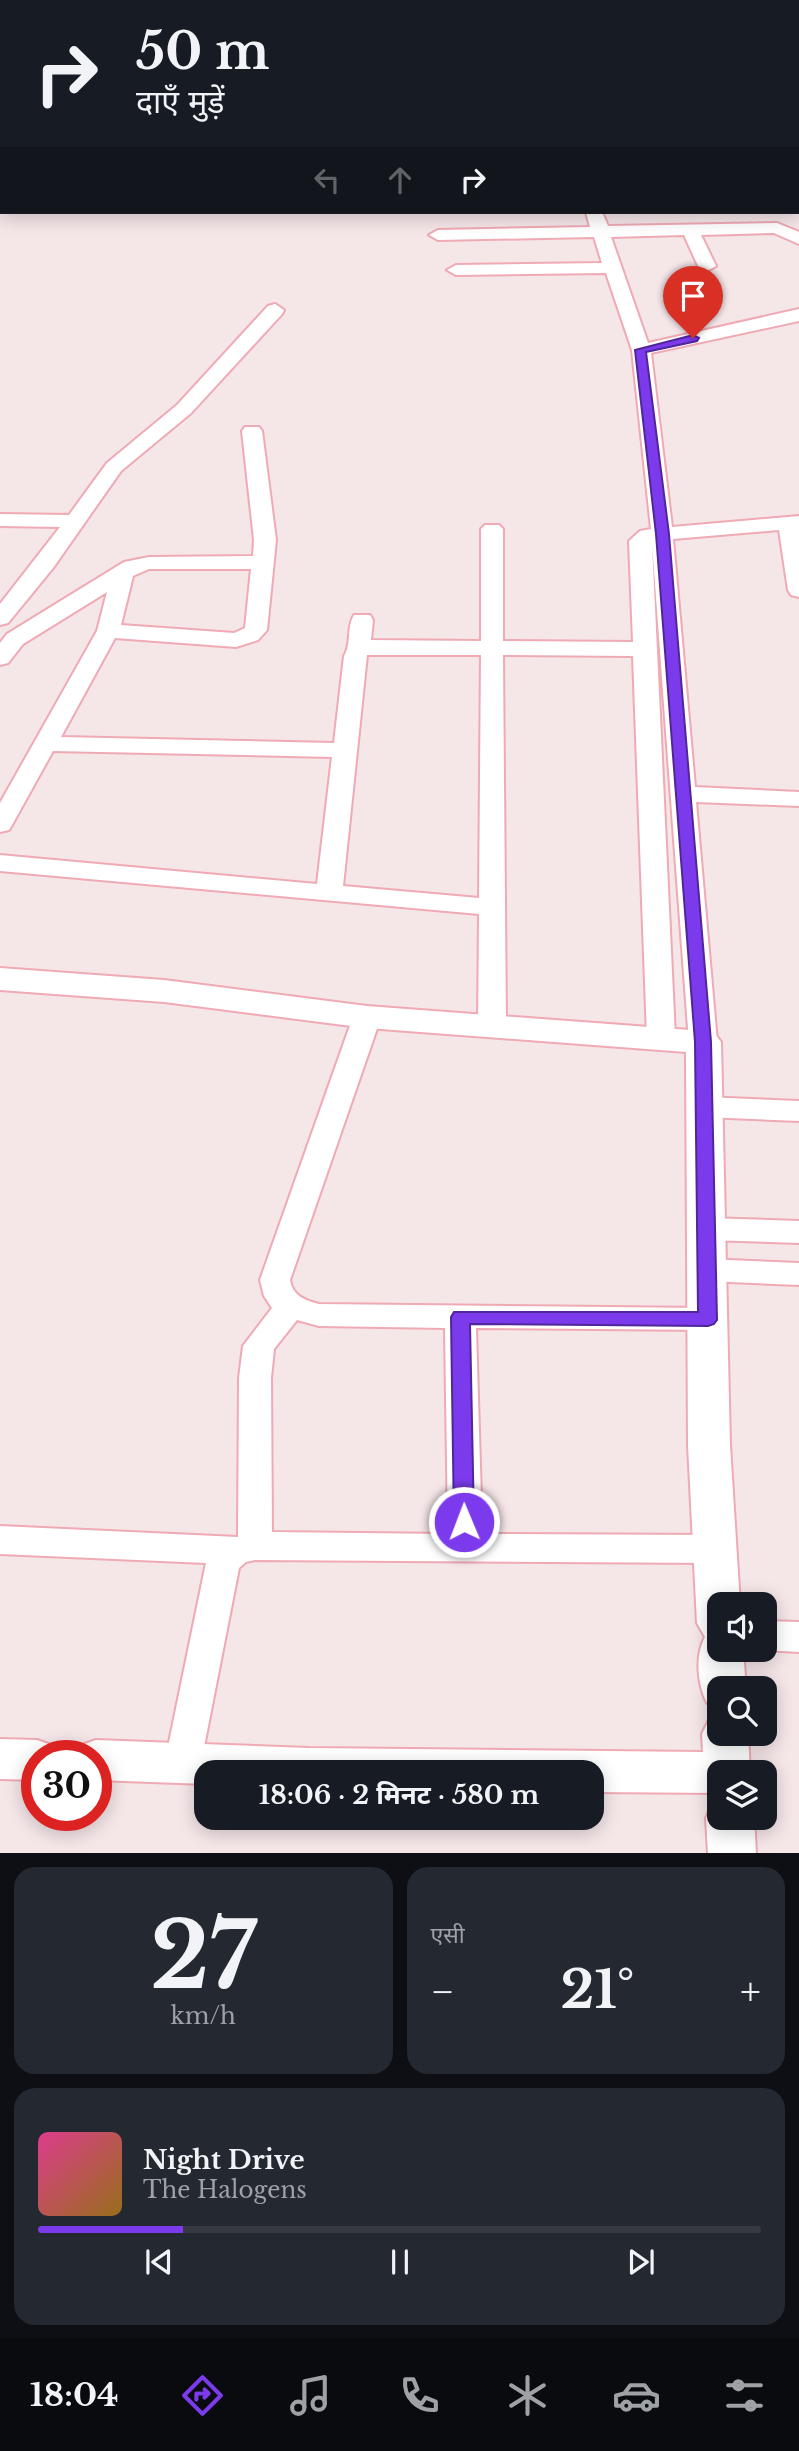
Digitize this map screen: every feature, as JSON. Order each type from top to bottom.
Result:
[{"type":"street","points":[[597,222],[640,350],[662,534],[703,1042],[709,1445],[717,1592]]},
{"type":"street","points":[[438,235],[597,222],[690,229],[777,228],[799,239]]},
{"type":"street","points":[[690,229],[707,266]]},
{"type":"street","points":[[456,270],[612,268]]},
{"type":"street","points":[[0,618],[45,563],[114,467],[184,410],[275,310]]},
{"type":"street","points":[[640,350],[799,315]]},
{"type":"street","points":[[108,631],[236,640],[256,630],[265,540],[252,430]]},
{"type":"street","points":[[0,520],[74,522]]},
{"type":"street","points":[[661,1037],[639,541],[648,536],[662,534],[794,522],[799,590]]},
{"type":"street","points":[[492,529],[492,1025]]},
{"type":"street","points":[[0,658],[15,639],[123,572],[149,563],[262,562]]},
{"type":"street","points":[[0,825],[108,631],[123,572]]},
{"type":"street","points":[[329,893],[355,656],[359,650],[362,620]]},
{"type":"street","points":[[359,650],[370,647],[643,649]]},
{"type":"street","points":[[45,744],[345,750]]},
{"type":"street","points":[[683,794],[799,799]]},
{"type":"street","points":[[653,851],[688,854]]},
{"type":"street","points":[[0,863],[492,907]]},
{"type":"street","points":[[0,979],[164,991],[368,1017],[703,1042]]},
{"type":"street","points":[[368,1017],[275,1280],[275,1292],[290,1307],[319,1315],[708,1320]]},
{"type":"street","points":[[704,1107],[799,1111]]},
{"type":"street","points":[[706,1228],[799,1232]]},
{"type":"street","points":[[706,1270],[799,1274]]},
{"type":"street","points":[[245,1548],[259,1346],[290,1307]]},
{"type":"street","points":[[460,1317],[465,1547]]},
{"type":"street","points":[[0,1540],[245,1548],[715,1549]]},
{"type":"street","points":[[183,1762],[223,1562],[245,1548]]},
{"type":"street","points":[[777,1636],[799,1637]]},
{"type":"street","points":[[0,1759],[21,1759]]},
{"type":"street","points":[[112,1760],[309,1768],[707,1773]]},
{"type":"street","points":[[731,1830],[733,1852]]},
{"type":"route","points":[[464,1522],[460,1317],[708,1320],[703,1042],[662,534],[640,350],[693,338]]}]
